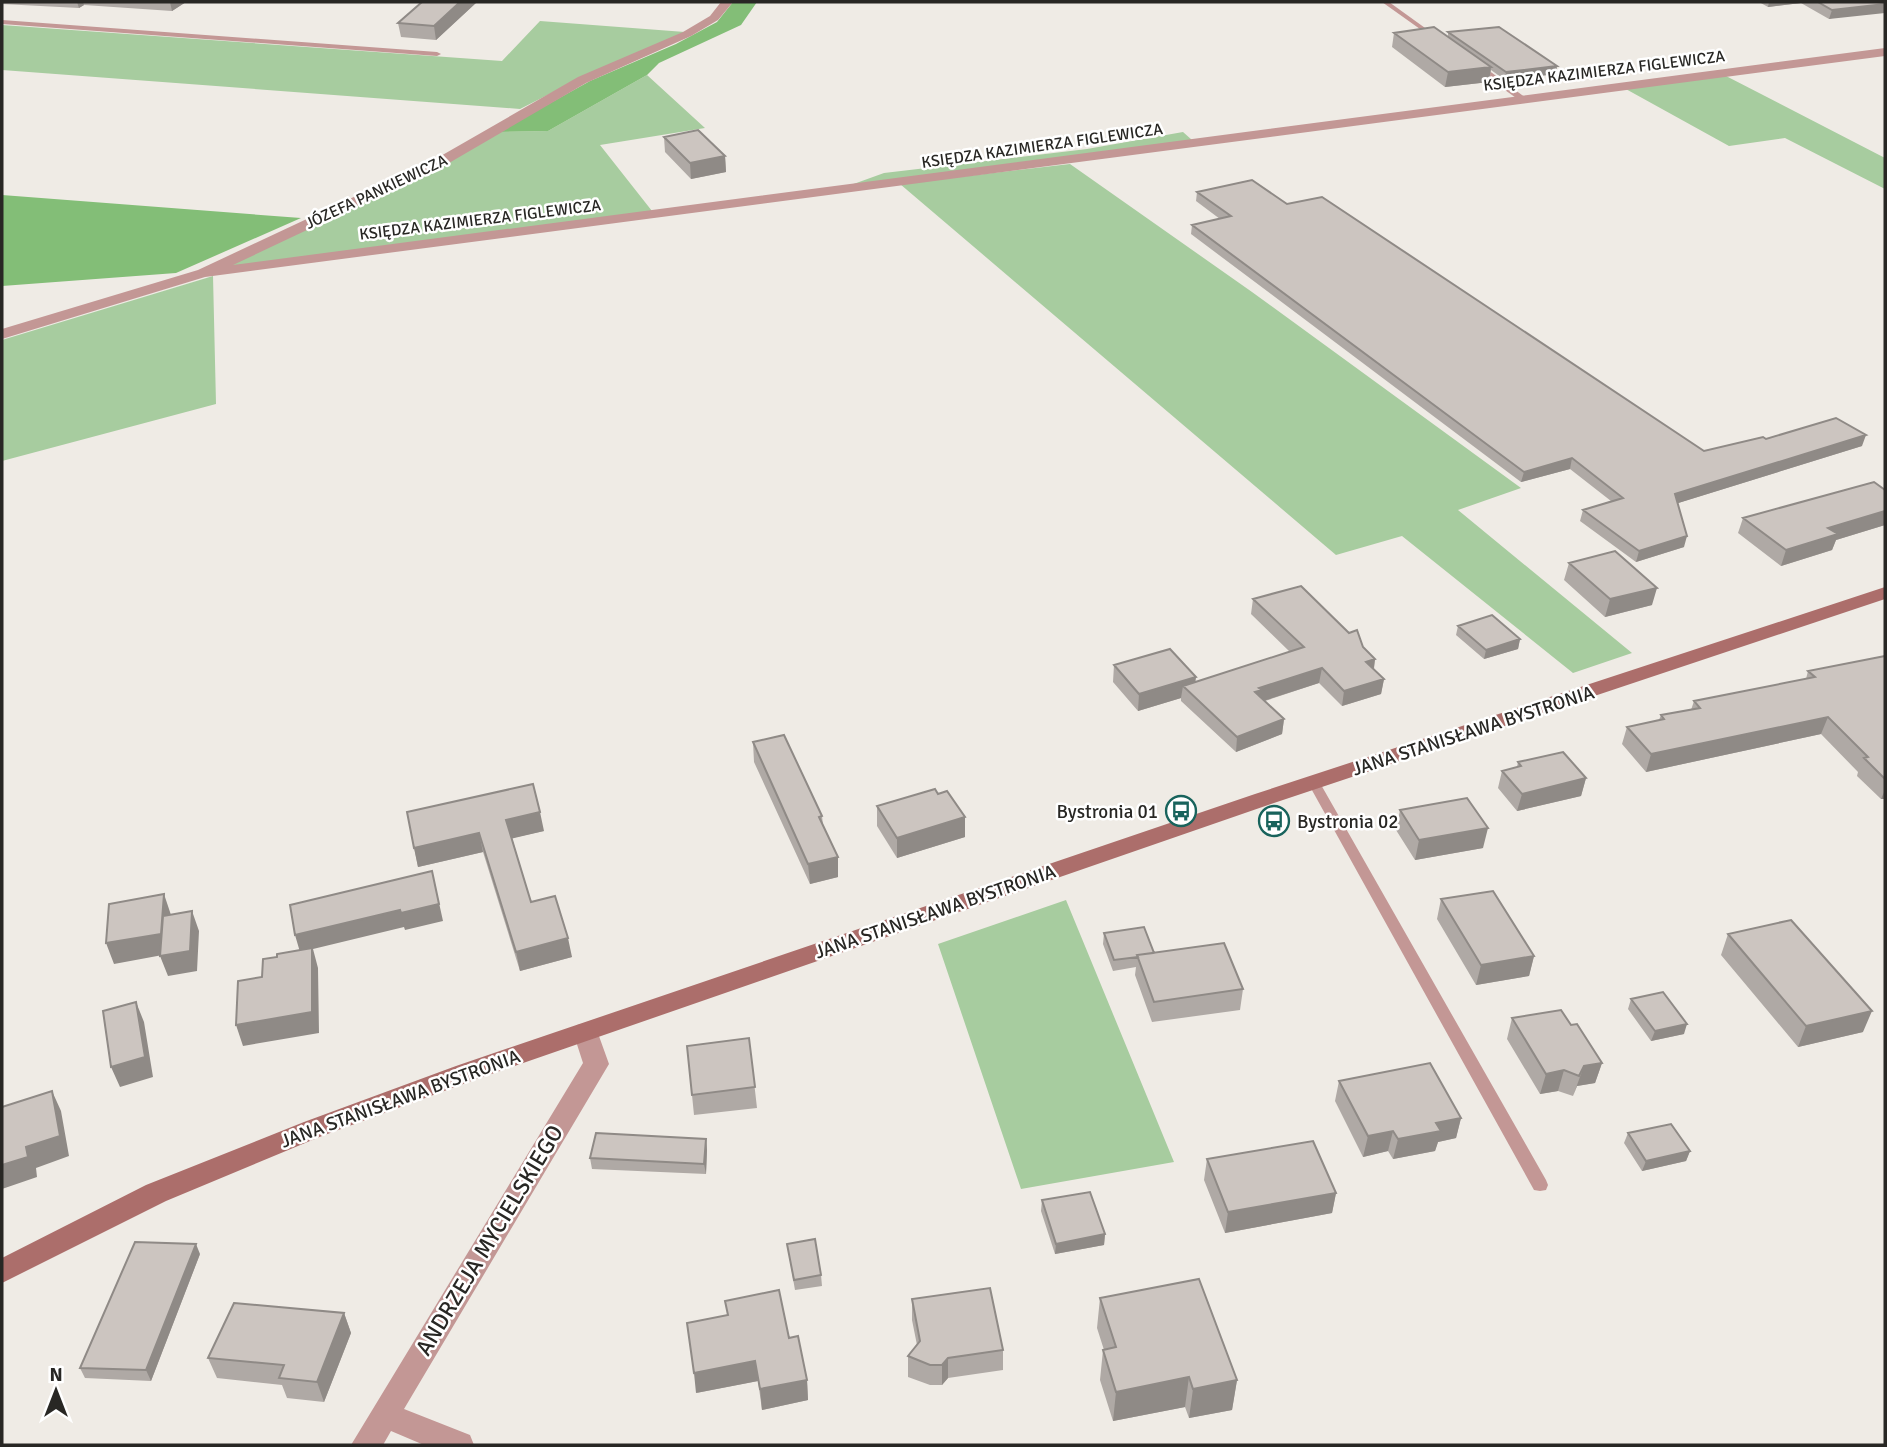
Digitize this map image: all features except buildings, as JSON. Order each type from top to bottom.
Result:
[{"type":"street","name":"JÓZEFA PANKIEWICZA","points":[[2,334],[202,272],[444,160],[582,80],[687,34],[715,18],[727,2]]},
{"type":"street","name":"KSIĘDZA KAZIMIERZA FIGLEWICZA","points":[[202,272],[1885,52]]},
{"type":"street","name":"JANA STANISŁAWA BYSTRONIA","points":[[2,1271],[156,1193],[288,1139],[465,1073],[1314,782],[1885,593]]},
{"type":"street","name":"ANDRZEJA MYCIELSKIEGO","points":[[366,1445],[596,1064],[586,1032]]},
{"type":"street","points":[[385,1415],[459,1445]]},
{"type":"lane","points":[[1385,2],[1442,42]]},
{"type":"lane","points":[[2,22],[437,54]]},
{"type":"lane","points":[[1465,58],[1522,98]]},
{"type":"lane","points":[[1314,782],[1540,1185]]},
{"type":"green space","points":[[733,2],[757,2],[741,25],[659,63],[647,75],[548,131],[498,132],[590,81],[676,44],[717,22]]},
{"type":"green space","points":[[540,21],[685,32],[579,79],[520,109],[2,70],[2,25],[502,61]]},
{"type":"green space","points":[[647,75],[705,128],[600,145],[652,211],[226,267],[498,132],[548,131]]},
{"type":"green space","points":[[1726,76],[1885,158],[1885,189],[1785,138],[1729,146],[1624,88]]},
{"type":"green space","points":[[1183,132],[1192,140],[848,186],[884,173],[1087,149]]},
{"type":"green space","points":[[1070,164],[1252,292],[1521,488],[1458,510],[1632,653],[1573,673],[1402,536],[1336,555],[900,184]]},
{"type":"green space","points":[[2,195],[301,218],[176,273],[2,286]]},
{"type":"green space","points":[[213,276],[216,404],[2,461],[2,340]]},
{"type":"green space","points":[[1066,900],[1174,1162],[1021,1189],[938,944]]},
{"type":"place","name":"Bystronia 01","points":[[1181,811]]},
{"type":"place","name":"Bystronia 02","points":[[1274,821]]}]
